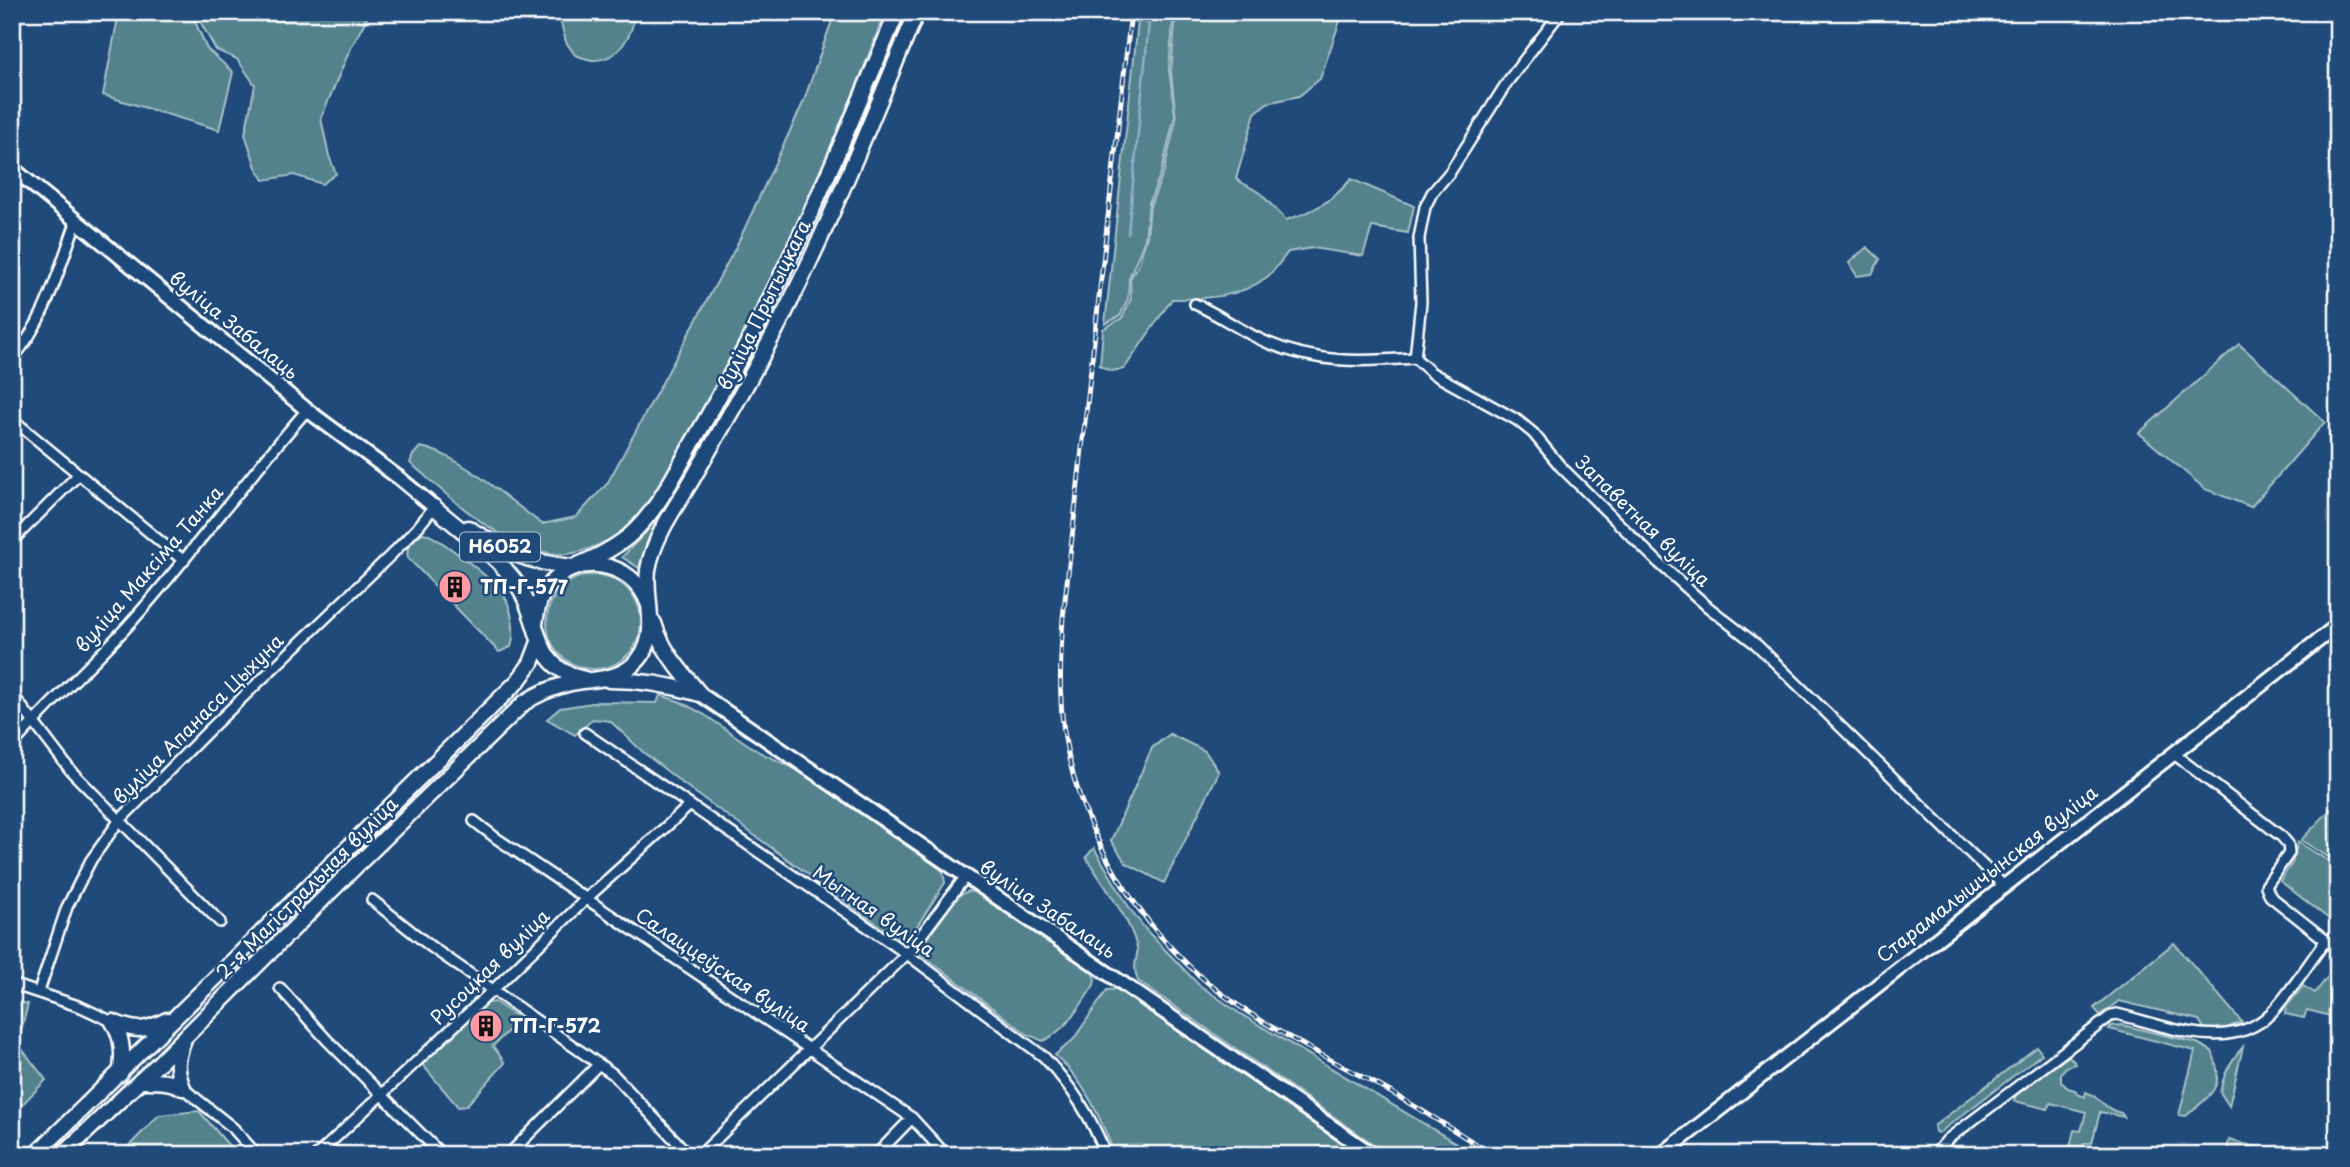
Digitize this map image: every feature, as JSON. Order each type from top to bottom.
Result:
[{"type":"main road","name":"вуліца Прытыцкага","points":[[573,568],[629,536],[647,516],[718,399],[764,312],[828,178],[897,12]]},
{"type":"main road","name":"вуліца Прытыцкага","points":[[651,610],[648,572],[662,530],[738,401],[783,315],[843,185],[917,12]]},
{"type":"main road","name":"Н6052","points":[[434,507],[508,552],[536,562],[573,568]]},
{"type":"main road","name":"Н6052","points":[[434,507],[490,555],[518,585],[539,642],[556,666],[582,679],[630,680],[671,685],[700,694]]},
{"type":"main road","name":"Н6052","points":[[539,642],[535,625],[537,606],[551,583],[573,568],[590,564],[606,565],[622,571],[635,581],[645,595],[658,637],[667,653],[700,694]]},
{"type":"main road","points":[[597,680],[618,675],[633,665],[645,649],[652,630],[651,610]]},
{"type":"main road","name":"2-я Магістральная вуліца","points":[[35,1155],[518,681],[531,663],[539,642]]},
{"type":"main road","name":"2-я Магістральная вуліца","points":[[62,1155],[140,1082],[524,703],[536,695],[569,684],[597,680]]},
{"type":"main road","points":[[113,1022],[131,1030],[140,1030],[154,1027],[179,1014]]},
{"type":"main road","points":[[113,1022],[120,1033],[123,1058],[120,1074]]},
{"type":"main road","points":[[183,1088],[177,1073],[177,1064],[184,1038]]},
{"type":"main road","points":[[140,1082],[158,1082],[183,1088]]},
{"type":"street","points":[[1195,304],[1264,341],[1302,355],[1353,362],[1415,358],[1420,302],[1419,238],[1425,206],[1508,81],[1561,12]]},
{"type":"street","name":"вуліца Забалаць","points":[[12,168],[307,410],[434,507]]},
{"type":"street","points":[[12,359],[29,339],[43,312],[77,220]]},
{"type":"street","name":"Запаветная вуліца","points":[[1415,358],[1432,373],[1517,420],[1533,433],[1562,467],[1660,563],[1708,607],[1758,645],[2003,885]]},
{"type":"street","name":"вуліца Максіма Танка","points":[[12,746],[34,720],[131,622],[307,410]]},
{"type":"street","points":[[12,419],[184,561]]},
{"type":"street","points":[[12,541],[78,475]]},
{"type":"street","name":"вуліца Апанаса Цыхуна","points":[[39,991],[67,907],[91,860],[119,821],[210,729],[393,553],[434,507]]},
{"type":"street","name":"Старамалышчынская вуліца","points":[[1661,1155],[2338,625]]},
{"type":"street","points":[[12,694],[71,771],[220,922]]},
{"type":"street","name":"вуліца Забалаць","points":[[700,694],[1373,1155]]},
{"type":"street","name":"Мытная вуліца","points":[[584,733],[907,954],[1044,1057],[1063,1077],[1088,1114],[1106,1155]]},
{"type":"street","points":[[2174,754],[2283,836],[2288,844],[2288,853],[2266,886],[2270,895],[2338,950]]},
{"type":"street","name":"Русоцкая вуліца","points":[[317,1155],[586,899],[689,806]]},
{"type":"street","name":"Салаццеўская вуліца","points":[[474,821],[912,1118],[946,1155]]},
{"type":"street","points":[[701,1155],[907,954],[966,876]]},
{"type":"street","points":[[372,900],[430,946],[620,1079],[689,1155]]},
{"type":"street","points":[[1934,1155],[1948,1139],[2112,1015],[2207,1035],[2243,1030],[2256,1025],[2271,1013],[2326,940]]},
{"type":"street","points":[[12,984],[39,991],[113,1022]]},
{"type":"street","points":[[280,988],[327,1040],[442,1155]]},
{"type":"street","points":[[508,1155],[599,1064]]},
{"type":"street","points":[[183,1088],[233,1128],[257,1155]]},
{"type":"street","points":[[876,1155],[912,1118]]},
{"type":"green space","points":[[119,12],[191,12],[207,49],[233,72],[219,130],[103,95]]},
{"type":"green space","points":[[198,12],[370,12],[348,54],[321,118],[329,156],[336,174],[322,184],[294,175],[264,180],[256,167],[245,134],[255,85],[237,59],[216,50]]},
{"type":"green space","points":[[558,12],[635,12],[628,38],[623,45],[610,56],[592,60],[575,55],[566,42]]},
{"type":"green space","points":[[835,12],[885,12],[846,113],[779,262],[656,493],[629,526],[588,549],[566,554],[535,550],[515,542],[477,519],[410,463],[413,455],[420,447],[451,458],[542,524],[576,517],[607,484],[736,247],[803,103]]},
{"type":"green space","points":[[1139,12],[1174,12],[1169,69],[1175,115],[1162,170],[1149,203],[1145,239],[1129,278],[1128,299],[1120,316],[1105,324]]},
{"type":"green space","points":[[1176,12],[1343,12],[1320,79],[1299,96],[1267,103],[1255,113],[1236,179],[1260,193],[1286,220],[1322,205],[1351,179],[1414,206],[1408,233],[1372,227],[1363,256],[1313,248],[1288,252],[1270,274],[1245,289],[1209,298],[1172,299],[1124,369],[1111,371],[1100,366],[1103,329],[1122,318],[1131,299],[1130,279],[1138,265],[1147,237],[1150,206],[1164,171],[1176,120],[1171,72]]},
{"type":"green space","points":[[1867,247],[1880,259],[1872,274],[1857,276],[1849,263]]},
{"type":"green space","points":[[2239,344],[2325,422],[2251,507],[2205,489],[2139,433]]},
{"type":"green space","points":[[667,501],[670,503],[651,535],[639,568],[622,557],[646,532]]},
{"type":"green space","points":[[423,533],[430,535],[478,569],[503,593],[512,620],[511,647],[499,652],[408,558],[411,543]]},
{"type":"green space","points":[[594,575],[612,579],[627,589],[637,604],[641,622],[637,640],[627,655],[612,665],[594,669],[576,665],[561,655],[551,640],[547,622],[551,604],[561,589],[576,579]]},
{"type":"green space","points":[[660,695],[681,702],[705,715],[759,752],[798,770],[943,871],[945,883],[910,937],[899,940],[682,783],[610,721],[593,719],[575,735],[547,719],[560,708],[599,702],[657,703]]},
{"type":"green space","points":[[1170,734],[1205,751],[1219,772],[1164,883],[1126,863],[1111,841],[1152,748]]},
{"type":"green space","points":[[2338,802],[2338,863],[2301,840]]},
{"type":"green space","points":[[2298,842],[2338,867],[2338,926],[2280,881],[2292,863]]},
{"type":"green space","points":[[1094,848],[1130,909],[1147,931],[1198,984],[1239,1013],[1476,1155],[1389,1155],[1138,981],[1135,969],[1137,949],[1132,933],[1086,857]]},
{"type":"green space","points":[[969,891],[976,893],[1092,972],[1094,985],[1078,1009],[1066,1024],[1043,1041],[1027,1034],[921,954],[921,947],[959,895]]},
{"type":"green space","points":[[2174,943],[2242,1022],[2227,1028],[2205,1030],[2199,1020],[2119,1001],[2100,1015],[2094,1008]]},
{"type":"green space","points":[[2333,970],[2338,973],[2338,1018],[2307,1010],[2304,1018],[2285,1014],[2286,1007],[2303,986],[2315,993]]},
{"type":"green space","points":[[1117,989],[1358,1155],[1115,1155],[1098,1114],[1083,1089],[1066,1065],[1055,1055],[1073,1040],[1107,990]]},
{"type":"green space","points":[[12,1001],[28,1004],[18,1044],[46,1080],[12,1115]]},
{"type":"green space","points":[[495,1002],[520,1019],[493,1046],[505,1063],[466,1106],[458,1107],[422,1064],[488,1003]]},
{"type":"green space","points":[[2122,1025],[2197,1043],[2212,1051],[2218,1073],[2214,1089],[2186,1116],[2179,1115],[2195,1051],[2109,1029],[2111,1026]]},
{"type":"green space","points":[[2037,1047],[2042,1054],[1939,1133],[1935,1132],[1934,1126]]},
{"type":"green space","points":[[2243,1047],[2229,1106],[2220,1092],[2223,1079],[2234,1057]]},
{"type":"green space","points":[[2069,1056],[2076,1064],[2066,1067],[2061,1073],[2061,1082],[2077,1094],[2085,1097],[2086,1092],[2124,1117],[2100,1112],[2092,1143],[2084,1143],[2081,1155],[2068,1155],[2074,1130],[2081,1131],[2086,1112],[2050,1103],[2048,1109],[2014,1101],[2016,1094]]},
{"type":"green space","points":[[199,1111],[237,1155],[120,1155],[159,1115]]},
{"type":"green space","points":[[2229,1140],[2288,1155],[2226,1155]]},
{"type":"waterway","points":[[1128,233],[1150,12]]},
{"type":"railway","points":[[1131,12],[1063,618],[1061,702],[1075,782],[1087,816],[1119,879],[1160,936],[1204,980],[1275,1029],[1391,1092],[1494,1155]]},
{"type":"place","name":"ТП-Г-577","points":[[455,587]]},
{"type":"place","name":"ТП-Г-572","points":[[486,1026]]}]
